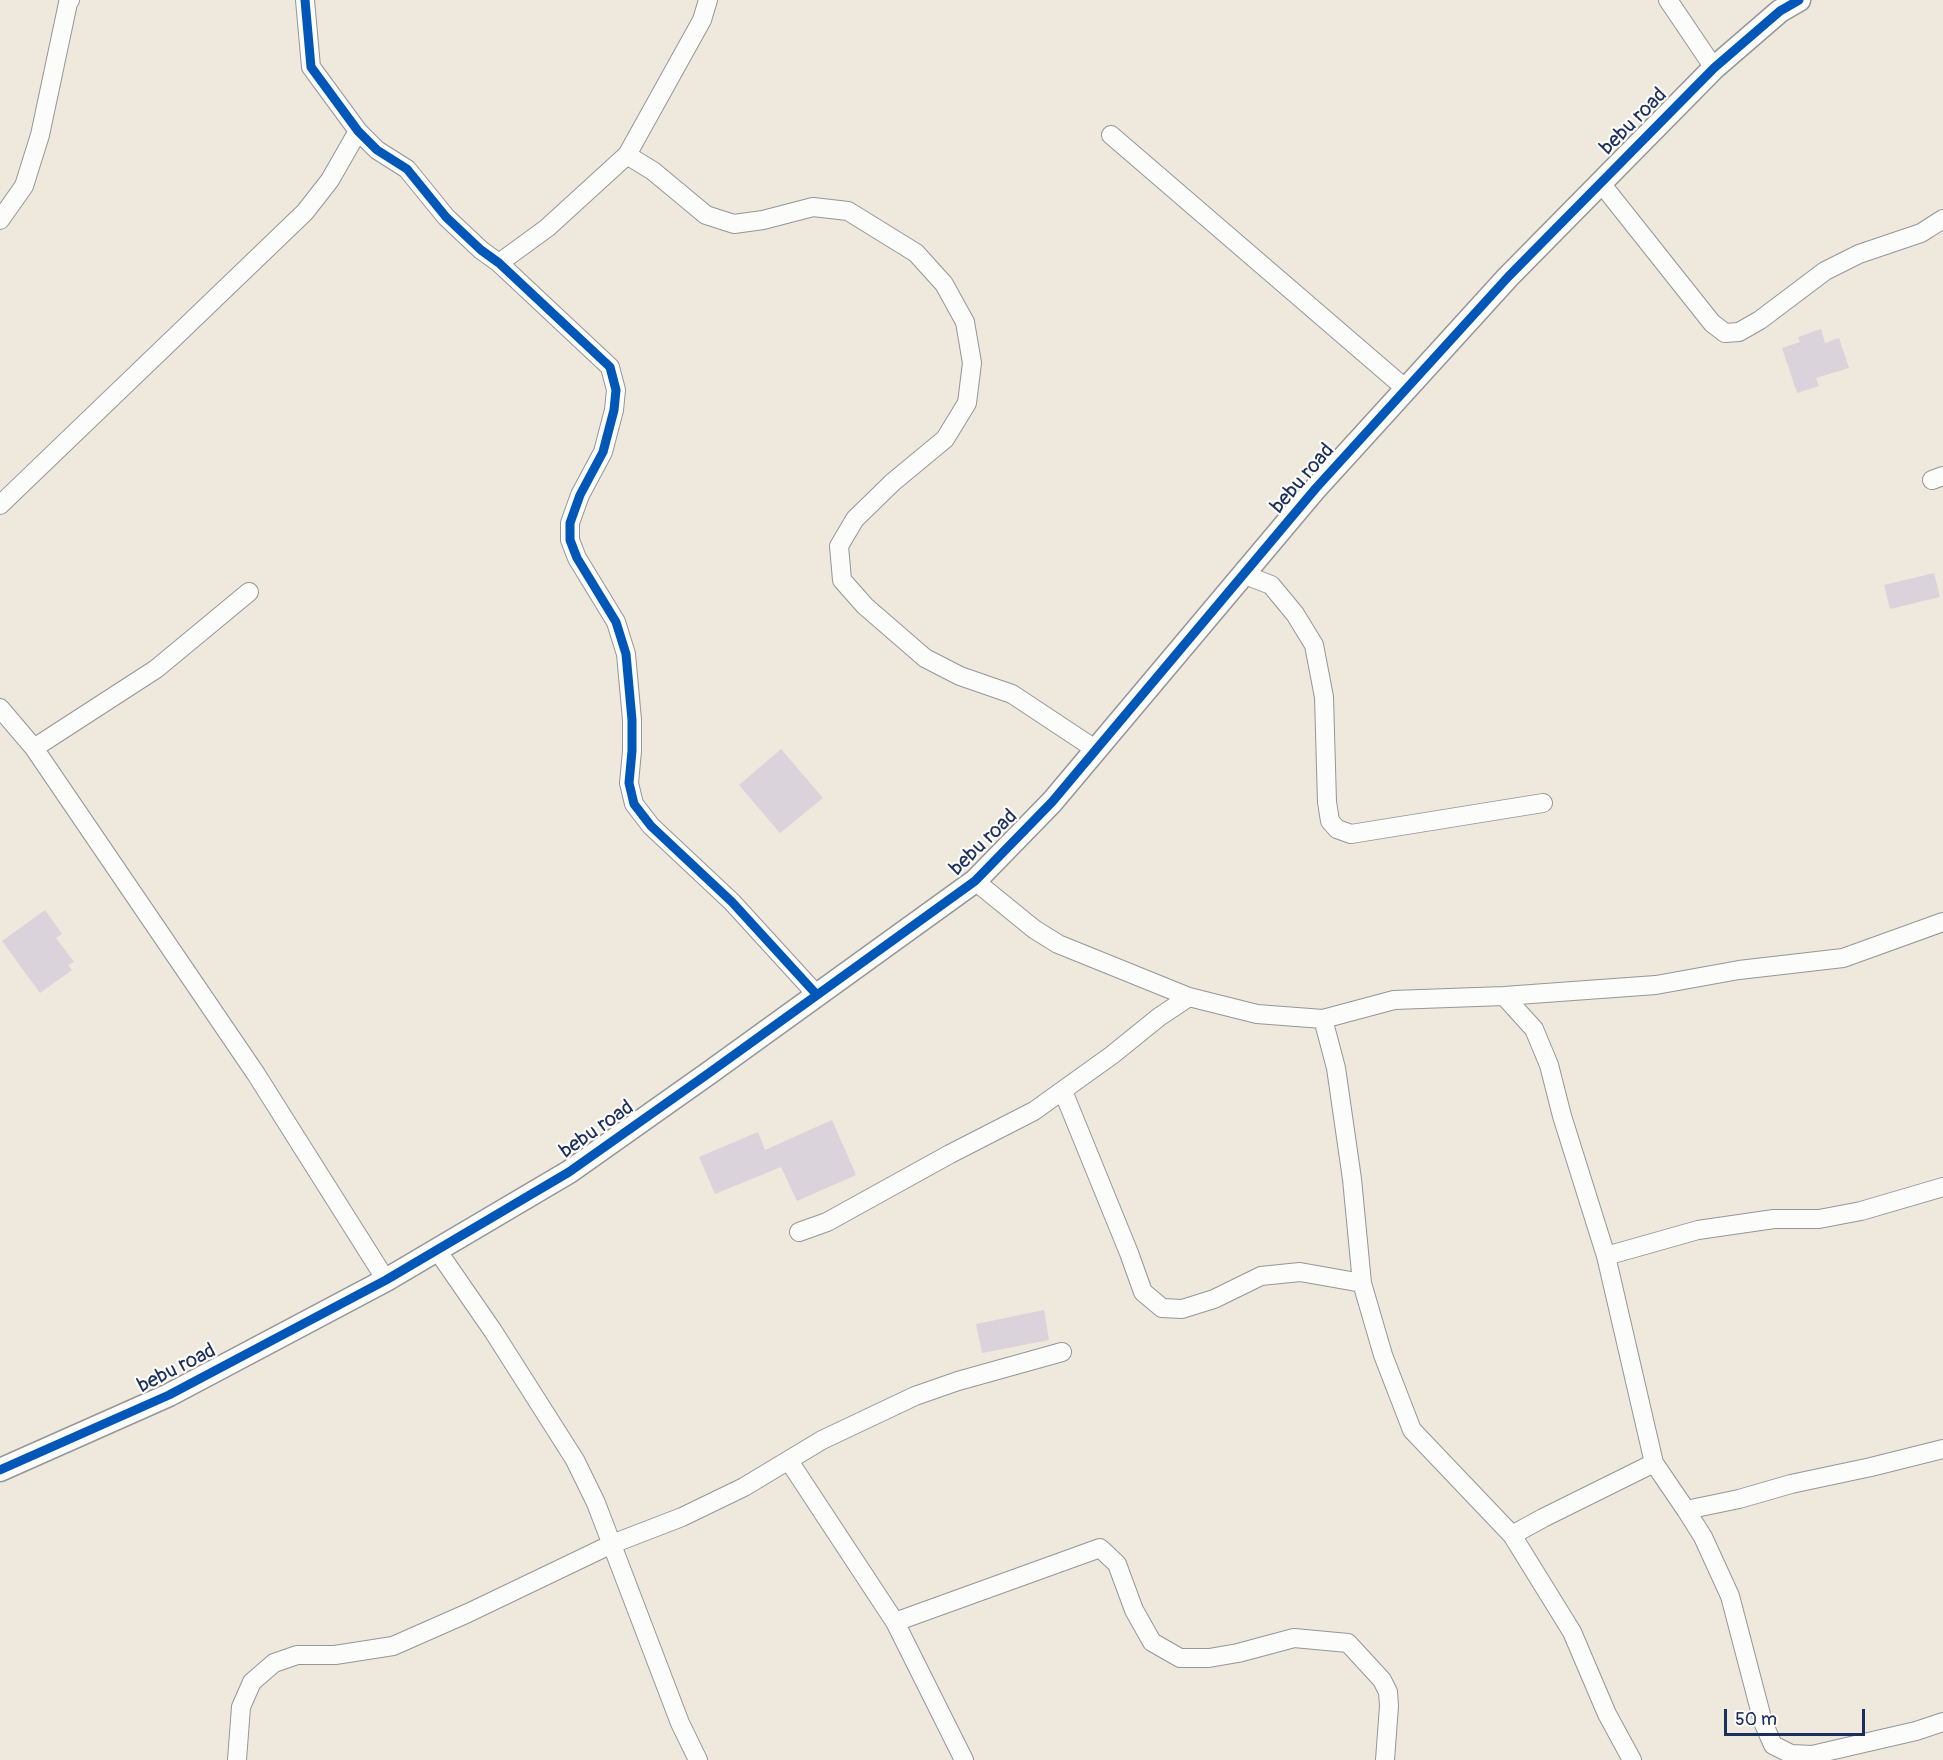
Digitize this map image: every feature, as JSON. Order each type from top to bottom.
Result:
[{"type":"street","points":[[0,220],[24,186],[40,135],[58,45],[70,0]]},
{"type":"street","points":[[305,0],[311,67],[358,131],[377,150],[407,169],[446,217],[590,346],[610,368],[616,390],[614,410],[603,453],[580,495],[570,523],[570,540],[577,558],[616,622],[626,654],[632,720],[629,783],[634,804],[651,826],[732,902],[817,995]]},
{"type":"street","points":[[499,263],[547,228],[627,155],[702,20],[708,0]]},
{"type":"street","points":[[1668,0],[1714,68]]},
{"type":"street","name":"bebu road","points":[[0,1470],[169,1395],[386,1280],[569,1172],[975,881],[1052,802],[1317,488],[1508,277],[1714,68],[1780,11],[1799,0]]},
{"type":"street","points":[[0,505],[305,212],[330,180],[358,131]]},
{"type":"street","points":[[1111,135],[1406,389]]},
{"type":"street","points":[[627,155],[653,171],[674,191],[706,215],[734,224],[764,220],[813,207],[848,211],[916,253],[944,284],[965,322],[972,363],[967,403],[945,439],[893,482],[855,519],[839,546],[842,580],[865,606],[925,658],[960,676],[1012,694],[1095,749]]},
{"type":"street","points":[[1600,182],[1712,323],[1725,333],[1739,332],[1760,320],[1825,271],[1859,255],[1921,233],[1943,219]]},
{"type":"street","points":[[1245,574],[1270,585],[1295,614],[1314,645],[1324,697],[1327,802],[1330,821],[1337,829],[1351,834],[1543,803]]},
{"type":"street","points":[[34,748],[156,669],[249,592]]},
{"type":"street","points":[[0,708],[34,748],[256,1074],[386,1280]]},
{"type":"street","points":[[975,881],[1034,929],[1058,944],[1189,997],[1257,1014],[1323,1019],[1394,1000],[1504,996],[1656,985],[1739,970],[1843,958],[1943,922]]},
{"type":"street","points":[[1504,996],[1534,1029],[1550,1065],[1562,1116],[1606,1256],[1654,1463],[1703,1537],[1730,1596],[1763,1722],[1773,1745],[1791,1754],[1812,1755],[1916,1731],[1943,1722]]},
{"type":"street","points":[[799,1232],[827,1222],[950,1154],[1034,1111],[1189,997]]},
{"type":"street","points":[[1323,1019],[1336,1068],[1343,1112],[1362,1283],[1383,1355],[1412,1430],[1512,1535],[1572,1632],[1607,1714],[1632,1760]]},
{"type":"street","points":[[1063,1091],[1143,1292],[1162,1308],[1182,1309],[1214,1299],[1261,1276],[1300,1272],[1362,1283]]},
{"type":"street","points":[[1606,1256],[1698,1230],[1774,1219],[1820,1219],[1861,1211],[1943,1186]]},
{"type":"street","points":[[437,1250],[493,1331],[575,1460],[596,1503],[680,1723],[698,1760]]},
{"type":"street","points":[[237,1760],[240,1707],[252,1682],[274,1663],[297,1655],[335,1654],[393,1646],[612,1544],[682,1517],[744,1487],[822,1440],[915,1396],[958,1381],[1062,1352]]},
{"type":"street","points":[[1686,1510],[1943,1449]]},
{"type":"street","points":[[789,1461],[896,1622],[964,1760]]},
{"type":"street","points":[[1512,1535],[1654,1463]]},
{"type":"street","points":[[896,1622],[1100,1548],[1117,1564],[1134,1610],[1152,1642],[1180,1658],[1219,1657],[1294,1638],[1348,1642],[1382,1680],[1388,1692],[1385,1760]]},
{"type":"building","points":[[1821,329],[1825,343],[1839,338],[1849,368],[1816,378],[1819,386],[1797,393],[1782,348],[1800,342],[1798,337]]},
{"type":"building","points":[[1934,573],[1940,597],[1890,609],[1884,585]]},
{"type":"building","points":[[781,749],[823,798],[780,833],[739,785]]},
{"type":"building","points":[[45,910],[62,934],[56,938],[74,962],[68,965],[72,970],[40,993],[2,941]]},
{"type":"building","points":[[832,1120],[856,1175],[797,1201],[781,1167],[715,1194],[699,1157],[758,1132],[765,1150]]},
{"type":"building","points":[[1044,1310],[1049,1340],[982,1353],[976,1324]]},
{"type":"cycle path","points":[[305,0],[311,67],[358,131],[377,150],[407,169],[446,217],[481,250],[499,263],[610,367],[616,390],[614,410],[603,452],[580,495],[570,523],[570,540],[577,558],[616,622],[626,654],[632,720],[629,783],[634,804],[651,826],[732,902],[817,995]]},
{"type":"cycle path","points":[[0,1470],[169,1395],[386,1280],[569,1172],[975,881],[1052,802],[1316,488],[1508,277],[1714,68],[1780,11],[1799,0]]}]
